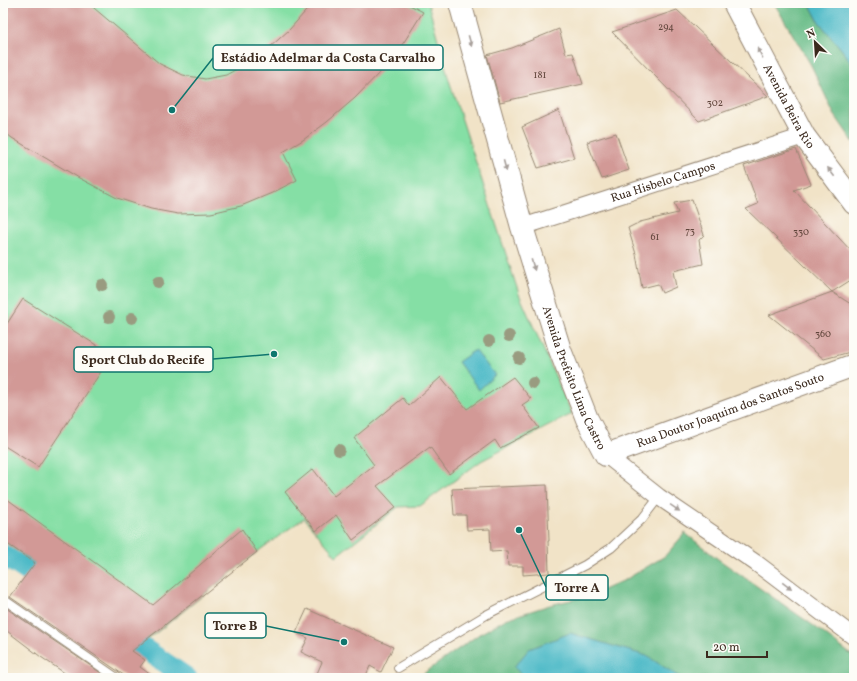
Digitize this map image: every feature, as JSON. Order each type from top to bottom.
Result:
[{"type":"street","name":"Avenida Prefeito Lima Castro","points":[[460,3],[522,227],[560,350],[587,419],[606,455],[659,497],[756,563],[854,637]]},
{"type":"street","name":"Avenida Beira Rio","points":[[734,3],[804,136],[854,203]]},
{"type":"street","name":"Rua Hisbelo Campos","points":[[522,227],[804,136]]},
{"type":"street","name":"Rua Doutor Joaquim dos Santos Souto","points":[[606,455],[854,365]]},
{"type":"lane","points":[[398,668],[486,616],[585,565],[611,548],[642,519],[659,497]]},
{"type":"lane","points":[[3,599],[117,678]]},
{"type":"green space","points":[[3,3],[428,3],[448,77],[519,294],[572,414],[481,461],[420,506],[398,507],[336,556],[304,518],[257,552],[146,641],[3,541]]},
{"type":"green space","points":[[774,3],[809,3],[819,22],[846,55],[854,69],[854,143],[834,114],[811,65]]},
{"type":"green space","points":[[685,533],[718,559],[814,626],[854,657],[854,678],[419,678],[478,635],[506,619],[550,605],[592,595],[625,580],[665,556]]},
{"type":"water","points":[[809,3],[854,3],[854,69],[846,55],[819,22]]},
{"type":"water","points":[[475,350],[495,375],[479,390],[458,362]]},
{"type":"water","points":[[570,633],[647,656],[681,678],[524,678],[514,667],[529,649]]},
{"type":"building","points":[[3,3],[88,3],[160,64],[183,75],[205,79],[226,75],[248,63],[269,48],[289,30],[313,3],[406,3],[423,12],[404,42],[382,70],[355,98],[303,140],[283,152],[297,180],[272,193],[241,206],[211,213],[178,214],[151,209],[117,198],[79,178],[12,138],[3,131]]},
{"type":"building","points":[[677,10],[768,96],[699,121],[612,32]]},
{"type":"building","points":[[559,29],[566,54],[573,53],[583,84],[500,102],[487,55],[512,48]]},
{"type":"building","points":[[559,110],[574,158],[538,168],[522,127]]},
{"type":"building","points":[[616,133],[629,170],[602,179],[587,142]]},
{"type":"building","points":[[796,149],[811,184],[794,190],[854,254],[854,278],[832,292],[746,209],[758,204],[744,166]]},
{"type":"building","points":[[692,200],[704,235],[699,240],[703,264],[673,271],[676,287],[662,293],[658,284],[642,288],[636,254],[628,228],[640,222],[678,213],[674,203]]},
{"type":"building","points":[[832,292],[854,306],[854,351],[824,359],[769,315]]},
{"type":"building","points":[[23,299],[112,355],[38,467],[3,445],[3,330]]},
{"type":"building","points":[[441,377],[467,409],[513,377],[531,399],[522,405],[539,428],[500,448],[495,440],[449,474],[430,447],[377,486],[396,507],[353,540],[336,515],[316,531],[285,492],[313,469],[334,496],[374,465],[354,438],[403,398],[409,406]]},
{"type":"building","points":[[547,485],[549,573],[523,575],[523,566],[508,566],[507,551],[491,552],[490,529],[467,530],[466,515],[454,515],[452,489]]},
{"type":"building","points":[[3,496],[153,605],[242,529],[257,552],[132,651],[145,660],[140,667],[155,678],[128,678],[10,597],[35,563],[3,541]]},
{"type":"building","points":[[3,606],[101,673],[97,678],[72,678],[41,657],[3,628]]},
{"type":"building","points":[[307,609],[393,647],[381,672],[370,666],[365,678],[315,678],[322,662],[301,652],[308,638],[296,633]]},
{"type":"waterway","points":[[3,555],[53,588]]},
{"type":"waterway","points":[[115,629],[187,678]]},
{"type":"place","name":"Estádio Adelmar da Costa Carvalho","points":[[172,110]]},
{"type":"place","name":"Sport Club do Recife","points":[[274,354]]},
{"type":"place","name":"Torre A","points":[[519,530]]},
{"type":"place","name":"Torre B","points":[[344,642]]}]
